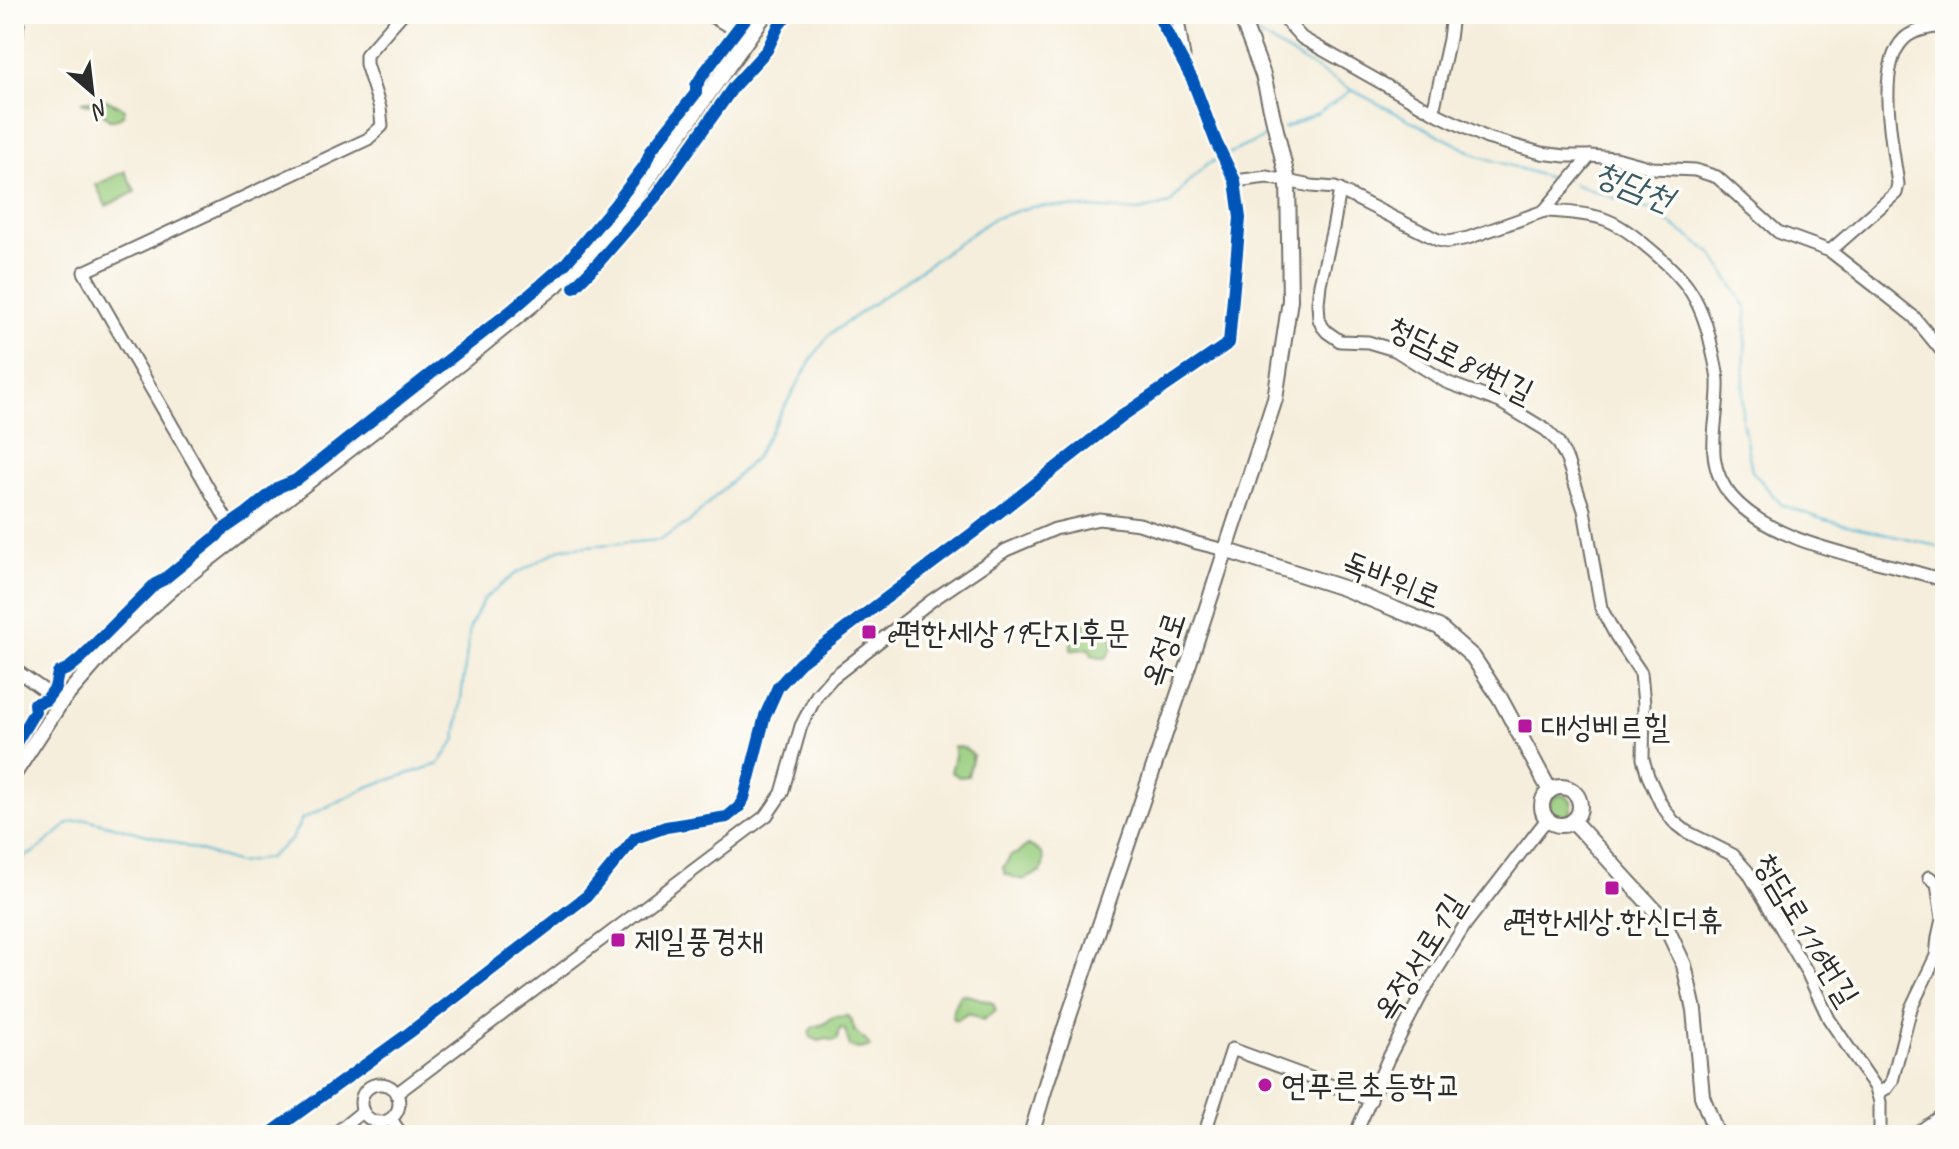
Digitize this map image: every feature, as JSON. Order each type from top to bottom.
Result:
[{"type":"main road","points":[[14,774],[61,702],[116,639],[178,583],[556,285],[613,225],[639,192],[765,14]]},
{"type":"main road","name":"옥정로","points":[[1031,1135],[1275,399],[1290,300],[1287,176],[1263,75],[1240,14]]},
{"type":"main road","name":"독바위로","points":[[1225,550],[1343,588],[1439,627],[1473,657],[1500,698],[1550,791]]},
{"type":"main road","points":[[1562,787],[1574,792],[1580,804],[1573,821],[1557,825],[1547,819],[1542,808],[1545,795],[1550,791],[1562,787]]},
{"type":"main road","points":[[1573,821],[1662,918],[1684,965],[1694,1010],[1702,1096],[1717,1135]]},
{"type":"street","points":[[14,60],[19,14]]},
{"type":"street","points":[[237,538],[84,272],[368,139],[382,126],[382,116],[366,55],[402,14]]},
{"type":"street","points":[[707,14],[748,37]]},
{"type":"street","points":[[268,1135],[409,1033],[587,896],[635,838],[666,827],[727,817],[744,798],[765,716],[778,687],[800,663],[1122,416],[1229,343],[1240,218],[1232,177],[1187,70],[1157,14]]},
{"type":"street","points":[[1280,14],[1302,38],[1433,112],[1487,138],[1521,148],[1587,160],[1616,158],[1652,168],[1695,170],[1717,177],[1778,232],[1830,251],[1914,317],[1945,355]]},
{"type":"street","points":[[1433,112],[1452,14]]},
{"type":"street","points":[[1178,20],[1187,70]]},
{"type":"street","points":[[1830,251],[1896,193],[1898,184],[1888,115],[1892,63],[1899,45],[1910,35],[1945,26]]},
{"type":"street","points":[[1232,177],[1287,176],[1311,186],[1340,190],[1428,236],[1448,242],[1468,238],[1546,208],[1587,160]]},
{"type":"street","name":"청담로84번길","points":[[1340,190],[1319,293],[1319,319],[1327,332],[1340,341],[1388,346],[1446,382],[1500,402],[1550,434],[1565,455]]},
{"type":"street","points":[[1546,208],[1599,217],[1619,226],[1660,256],[1688,286],[1704,316],[1718,380],[1713,437],[1716,468],[1726,489],[1739,504],[1775,529],[1808,543],[1945,581]]},
{"type":"street","name":"청담로116번길","points":[[1565,455],[1584,510],[1601,608],[1639,668],[1642,678],[1643,759],[1648,776],[1668,815],[1680,827],[1733,855],[1743,864],[1807,972],[1829,1019],[1878,1093],[1892,1081],[1911,1008],[1936,956],[1942,907],[1937,883],[1929,877]]},
{"type":"street","points":[[396,1094],[767,815],[782,793],[801,726],[817,695],[832,678],[931,601],[1006,550],[1055,529],[1099,519],[1139,524],[1225,550]]},
{"type":"street","points":[[14,669],[61,702]]},
{"type":"street","name":"옥정서로1길","points":[[1355,1135],[1388,1059],[1423,992],[1465,925],[1547,819]]},
{"type":"street","points":[[1204,1135],[1232,1049],[1371,1100]]},
{"type":"street","points":[[374,1086],[387,1086],[396,1094],[398,1110],[391,1119],[385,1122],[372,1120],[363,1111],[362,1099],[374,1086]]},
{"type":"street","points":[[1878,1093],[1880,1135]]},
{"type":"street","points":[[333,1135],[363,1111]]},
{"type":"street","points":[[1914,1135],[1945,1113]]},
{"type":"street","points":[[391,1119],[402,1135]]},
{"type":"green space","points":[[104,99],[125,109],[123,115],[109,120],[97,106],[81,102]]},
{"type":"green space","points":[[125,171],[135,192],[106,206],[96,185]]},
{"type":"green space","points":[[1087,622],[1110,635],[1113,644],[1106,658],[1092,655],[1089,649],[1071,650],[1079,624]]},
{"type":"green space","points":[[953,746],[964,748],[973,755],[968,776],[959,777],[951,772],[955,756]]},
{"type":"green space","points":[[1561,795],[1569,798],[1572,806],[1569,814],[1561,817],[1553,814],[1550,806],[1553,798]]},
{"type":"green space","points":[[1028,845],[1042,855],[1041,872],[1024,879],[1005,874],[1003,868],[1011,855]]},
{"type":"green space","points":[[960,995],[993,1003],[996,1010],[983,1020],[969,1013],[953,1019]]},
{"type":"green space","points":[[848,1016],[855,1031],[870,1047],[850,1047],[845,1030],[841,1028],[835,1041],[818,1041],[811,1037],[809,1032],[813,1027],[833,1017]]},
{"type":"waterway","name":"청담천","points":[[1226,14],[1235,20]]},
{"type":"waterway","name":"청담천","points":[[1254,32],[1352,90],[1479,156],[1563,182]]},
{"type":"waterway","points":[[1284,128],[1318,113],[1352,90]]},
{"type":"waterway","points":[[1226,155],[1271,134]]},
{"type":"waterway","points":[[14,861],[35,852],[69,823],[86,819],[238,863],[268,858],[291,840],[302,819],[370,786],[439,764],[456,739],[470,627],[484,599],[514,575],[562,548],[660,540],[688,523],[755,458],[813,357],[830,334],[992,219],[1030,207],[1139,211],[1170,204],[1206,165],[1220,158]]},
{"type":"waterway","name":"청담천","points":[[1573,184],[1653,211],[1713,254],[1747,309],[1742,419],[1752,471],[1782,505],[1825,520],[1945,548]]},
{"type":"cycle path","points":[[14,746],[35,711],[34,704],[46,700],[55,688],[58,673],[80,659],[155,584],[279,487],[296,480],[512,310],[566,263],[645,165],[651,150],[696,93],[696,86],[704,73],[749,14]]},
{"type":"cycle path","points":[[574,287],[656,196],[734,86],[767,50],[788,14]]},
{"type":"cycle path","points":[[268,1135],[409,1033],[587,896],[635,838],[666,827],[727,817],[744,798],[765,716],[778,687],[800,663],[1122,416],[1229,343],[1240,218],[1235,181],[1192,79],[1157,14]]},
{"type":"place","name":"e편한세상19단지후문","points":[[869,632]]},
{"type":"place","name":"대성베르힐","points":[[1525,726]]},
{"type":"place","name":"e편한세상.한신더휴","points":[[1612,888]]},
{"type":"place","name":"제일풍경채","points":[[618,940]]},
{"type":"place","name":"연푸른초등학교","points":[[1265,1085]]}]
